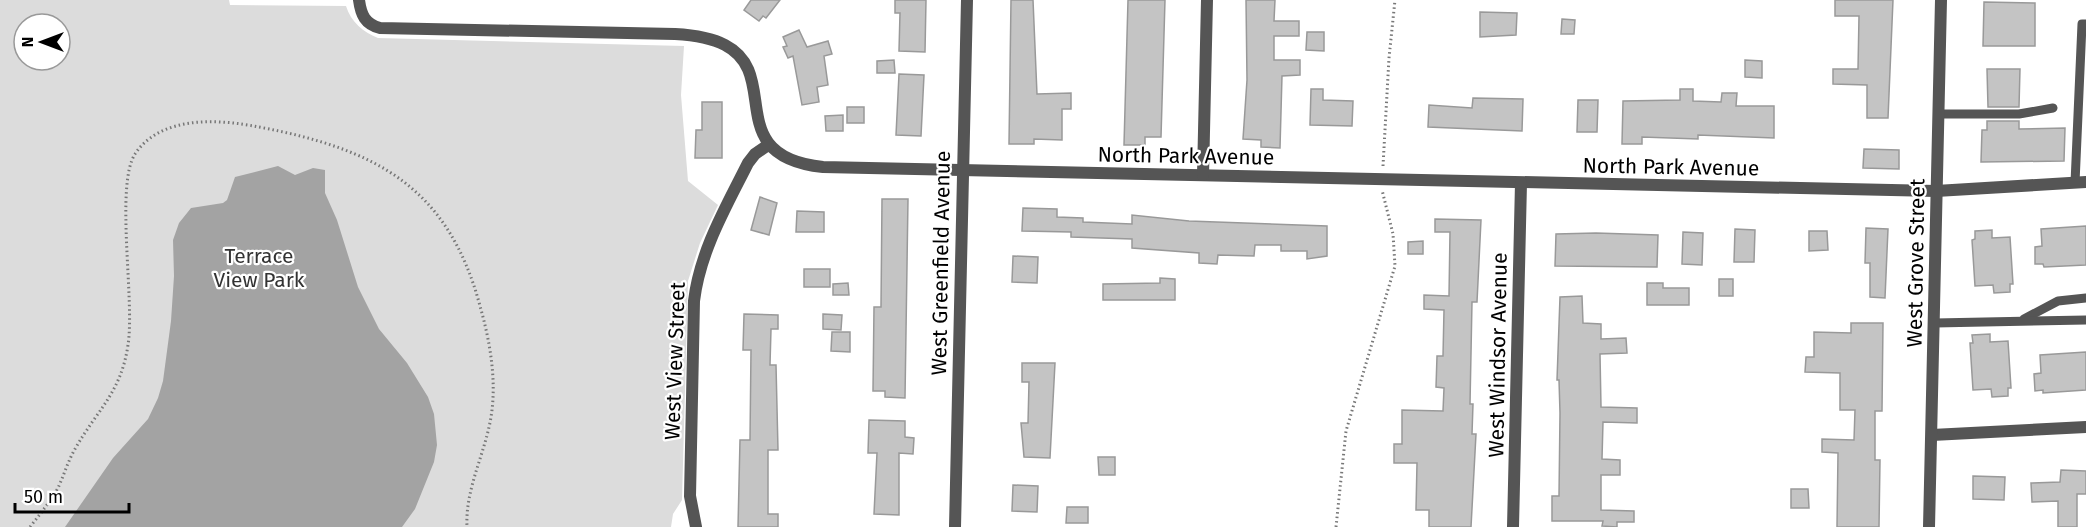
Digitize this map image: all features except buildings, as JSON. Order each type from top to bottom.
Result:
[{"type":"street","points":[[359,0],[364,19],[380,28],[675,34],[706,38],[726,45],[745,66],[760,128],[768,145]]},
{"type":"street","name":"West Greenfield Avenue","points":[[955,527],[967,0]]},
{"type":"street","points":[[1203,175],[1207,0]]},
{"type":"street","name":"West Grove Street","points":[[1929,527],[1941,0]]},
{"type":"street","name":"North Park Avenue","points":[[768,145],[780,155],[807,165],[963,171],[1936,191],[2081,182]]},
{"type":"street","name":"West View Street","points":[[696,527],[690,496],[693,319],[697,279],[708,246],[748,163],[755,153],[768,145]]},
{"type":"street","name":"West Windsor Avenue","points":[[1513,527],[1521,183]]},
{"type":"street","points":[[1932,435],[2086,427]]},
{"type":"lane","points":[[2081,182],[2082,24],[2086,24]]},
{"type":"lane","points":[[1938,114],[2019,114],[2053,108]]},
{"type":"lane","points":[[2024,319],[2058,301],[2086,298]]},
{"type":"lane","points":[[1935,322],[2024,319],[2048,322],[2086,320]]},
{"type":"path","points":[[1383,169],[1389,57],[1395,0]]},
{"type":"path","points":[[30,527],[57,490],[75,449],[115,393],[124,364],[130,329],[127,190],[130,165],[134,156],[147,141],[164,130],[213,122],[285,132],[361,157],[409,183],[428,202],[456,240],[467,262],[485,324],[492,375],[491,418],[470,494],[467,527]]},
{"type":"path","points":[[1336,527],[1346,432],[1395,266],[1393,234],[1382,192]]},
{"type":"green space","name":"Terrace View Park","points":[[0,0],[229,0],[230,5],[346,6],[358,26],[378,38],[684,46],[681,95],[688,181],[718,205],[700,243],[688,281],[682,500],[673,514],[671,527],[0,527]]},
{"type":"shaded area","points":[[278,166],[295,175],[313,168],[325,170],[325,193],[337,220],[358,287],[379,329],[407,363],[428,397],[434,414],[437,445],[434,462],[415,509],[402,527],[65,527],[113,458],[148,419],[158,398],[163,381],[171,321],[174,276],[173,240],[179,223],[191,208],[223,203],[227,200],[235,177]]}]
